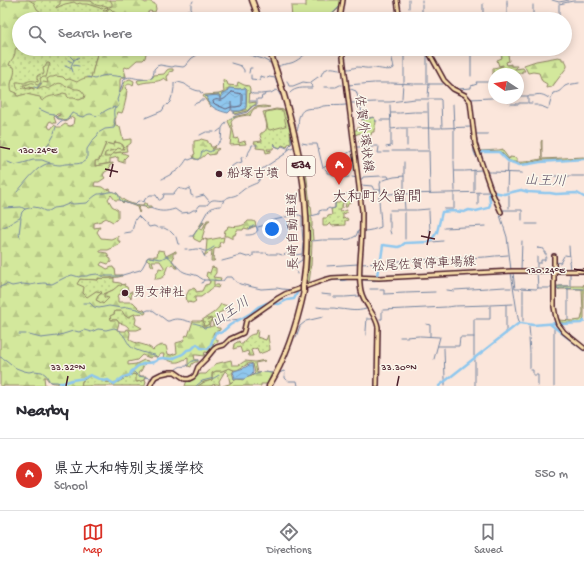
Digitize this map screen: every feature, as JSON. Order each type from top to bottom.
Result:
[{"type":"highway","points":[[253,0],[257,12]]},
{"type":"highway","name":"長崎自動車道","points":[[268,386],[287,349],[292,334],[304,288],[307,260],[306,213],[297,147],[289,112],[272,56]]},
{"type":"main road","points":[[341,12],[343,0]]},
{"type":"main road","points":[[397,0],[399,12]]},
{"type":"main road","name":"佐賀外環状線","points":[[343,56],[362,211],[359,277],[363,298],[376,320],[378,327],[377,386]]},
{"type":"main road","points":[[432,56],[444,80],[453,89],[465,96],[470,101],[474,140],[491,192],[500,212]]},
{"type":"main road","points":[[554,256],[554,307],[558,323],[565,334],[584,348]]},
{"type":"main road","name":"松尾佐賀停車場線","points":[[150,386],[155,377],[160,374],[170,372],[175,372],[185,379],[190,379],[195,375],[198,367],[217,346],[224,344],[242,332],[247,320],[286,294],[324,280],[344,277],[379,278],[512,271],[584,271]]},
{"type":"green space","points":[[0,0],[29,0],[34,3],[37,9],[41,12],[12,12],[12,56],[14,56],[9,65],[14,67],[11,90],[17,93],[16,95],[18,96],[26,94],[40,97],[43,101],[50,96],[63,93],[67,94],[69,98],[79,100],[84,98],[85,95],[81,90],[69,86],[66,87],[59,83],[48,89],[44,87],[37,89],[43,82],[48,83],[47,79],[50,77],[63,77],[66,80],[69,79],[77,82],[84,78],[91,78],[96,56],[145,56],[143,60],[137,60],[128,68],[125,67],[126,77],[122,77],[120,80],[120,93],[124,83],[127,80],[130,79],[134,81],[133,86],[128,84],[125,88],[127,90],[124,108],[122,113],[118,112],[115,120],[116,126],[120,127],[123,140],[131,139],[131,143],[126,147],[127,151],[114,153],[108,157],[104,157],[105,153],[110,151],[118,148],[124,149],[123,145],[120,143],[115,142],[114,145],[106,143],[99,160],[95,161],[95,166],[113,164],[109,166],[110,169],[103,175],[105,178],[99,182],[95,182],[94,186],[102,187],[106,190],[110,189],[128,202],[143,205],[146,203],[147,206],[151,206],[151,208],[147,209],[139,206],[139,213],[137,207],[124,202],[123,203],[120,200],[115,200],[111,195],[108,199],[112,206],[118,210],[118,217],[113,222],[106,218],[94,223],[94,228],[100,227],[97,232],[101,238],[111,239],[118,236],[118,241],[120,241],[119,245],[108,250],[100,250],[100,252],[107,253],[111,259],[111,262],[108,264],[102,262],[100,265],[107,269],[113,267],[116,275],[122,276],[98,278],[98,280],[80,279],[77,284],[84,287],[83,293],[87,297],[96,291],[102,292],[96,300],[103,304],[109,298],[104,297],[104,294],[113,290],[119,285],[121,286],[122,284],[125,284],[124,286],[127,287],[128,290],[123,289],[121,292],[128,291],[130,293],[132,291],[131,298],[128,295],[120,294],[117,296],[118,302],[133,302],[140,309],[146,312],[145,314],[141,313],[129,317],[125,316],[122,311],[115,311],[114,314],[110,316],[111,320],[117,320],[119,323],[117,330],[129,330],[129,339],[153,350],[156,347],[164,345],[166,346],[168,354],[171,355],[177,353],[176,343],[183,341],[186,335],[188,336],[193,321],[204,321],[203,326],[206,326],[209,324],[208,319],[211,318],[212,320],[209,327],[216,325],[217,328],[220,328],[220,330],[214,332],[213,335],[218,340],[218,342],[213,344],[215,347],[210,353],[205,352],[204,356],[194,355],[195,360],[198,360],[198,362],[192,364],[191,367],[188,366],[188,358],[179,362],[174,362],[163,358],[164,354],[150,358],[142,355],[137,360],[128,362],[128,365],[136,364],[144,360],[148,361],[148,363],[145,363],[138,374],[141,376],[146,376],[145,380],[136,382],[136,375],[133,374],[116,383],[106,382],[91,375],[82,381],[81,386],[62,386],[61,384],[50,382],[46,377],[44,377],[45,386],[0,386]],"holes":[[[57,114],[60,115],[56,117],[58,119],[63,119],[65,122],[72,117],[74,118],[73,125],[70,126],[65,124],[61,127],[54,125],[51,129],[49,128],[48,124],[50,121],[56,123],[54,117]]]},
{"type":"green space","points":[[26,0],[111,0],[117,12],[24,12]]},
{"type":"green space","points":[[110,0],[140,0],[146,3],[149,1],[155,4],[156,9],[155,12],[115,12],[109,8],[107,11],[103,11],[108,8],[107,7],[101,9],[87,4],[77,4],[74,2],[56,8],[60,4],[60,1],[91,1],[96,5],[109,7],[112,6]]},
{"type":"green space","points":[[342,0],[340,9],[335,12],[291,12],[291,6],[306,6],[306,1]]},
{"type":"green space","points":[[12,40],[12,56],[96,56],[91,78],[87,78],[91,94],[83,100],[45,103],[17,97],[10,91],[8,66]]},
{"type":"green space","points":[[501,56],[508,56],[509,61],[506,62],[507,65],[511,64],[511,66],[517,66],[516,68],[493,68],[503,66],[499,66],[497,60],[502,58]]},
{"type":"green space","points":[[558,57],[565,60],[567,67],[552,87],[546,88],[547,84],[542,81],[539,73],[528,73],[524,65],[536,61]]},
{"type":"green space","points":[[47,63],[50,64],[46,77],[40,78],[41,81],[39,84],[37,85],[32,83],[23,85],[34,89],[17,88],[16,82],[38,82],[37,76],[40,74],[43,75],[43,68]]},
{"type":"green space","points":[[169,69],[173,69],[173,71],[169,72],[167,77],[168,81],[164,78],[159,81],[139,84],[137,81],[148,79],[154,75],[164,74]]},
{"type":"green space","points":[[224,79],[228,85],[237,86],[238,82],[249,86],[249,103],[256,102],[256,104],[247,111],[235,114],[234,112],[245,110],[247,90],[245,88],[228,88],[226,92],[221,95],[221,100],[219,95],[207,97],[211,107],[203,96],[224,92]]},
{"type":"green space","points":[[255,107],[270,107],[256,108],[250,116],[238,117],[232,120],[231,122],[235,139],[238,138],[239,143],[245,141],[246,144],[230,145],[232,130],[228,121],[233,117],[247,114]]},
{"type":"green space","points":[[276,109],[285,110],[290,130],[291,143],[288,144],[287,147],[282,145],[280,148],[275,146],[274,143],[273,149],[267,149],[268,151],[271,150],[271,152],[266,153],[265,149],[256,148],[257,144],[254,142],[262,141],[260,135],[266,130],[267,127],[263,112]]},
{"type":"green space","points":[[276,110],[283,111],[286,125],[270,130],[268,129],[265,115],[266,112]]},
{"type":"green space","points":[[374,117],[376,122],[375,129],[367,139],[370,140],[370,142],[365,141],[363,144],[359,142],[361,138],[364,138],[365,134],[360,133],[355,135],[353,132],[354,130],[357,130],[357,128],[363,128],[363,130],[369,130],[369,128],[363,126],[362,119]]},
{"type":"green space","points":[[201,139],[208,141],[211,147],[216,145],[215,147],[212,149],[219,149],[215,154],[209,155],[207,153],[200,159],[194,159],[194,141]]},
{"type":"green space","points":[[115,142],[123,145],[124,149],[110,151],[108,157],[114,153],[122,152],[128,155],[124,159],[124,163],[118,161],[118,157],[110,159],[110,163],[95,166],[95,161],[99,160],[106,143],[113,145]]},
{"type":"green space","points":[[503,149],[509,159],[510,157],[517,158],[517,162],[542,159],[584,157],[584,159],[542,160],[522,164],[510,161],[501,152],[479,151]]},
{"type":"green space","points":[[302,154],[306,168],[309,205],[311,206],[311,228],[313,240],[311,241],[311,268],[309,283],[307,285],[310,235]]},
{"type":"green space","points":[[343,200],[350,200],[347,207],[345,207],[346,204],[343,202],[342,208],[339,210],[340,212],[347,210],[346,213],[343,214],[342,219],[347,218],[348,220],[345,221],[345,225],[332,226],[330,223],[327,226],[323,226],[323,218],[327,218],[328,216],[332,215],[331,209],[335,208],[335,203],[339,203]]},
{"type":"green space","points":[[207,220],[210,220],[207,222],[202,238],[208,240],[224,237],[223,242],[220,242],[220,247],[214,249],[214,261],[211,261],[212,250],[204,256],[206,252],[207,240],[202,239],[200,242],[194,239],[193,236],[204,221],[200,229],[202,230]]},
{"type":"green space","points":[[248,221],[255,222],[256,226],[248,229],[244,228],[243,230],[237,230],[235,235],[233,235],[233,239],[224,236],[225,230],[228,226],[242,225]]},
{"type":"green space","points":[[158,250],[164,251],[166,256],[176,251],[176,253],[173,253],[174,257],[172,261],[178,268],[172,264],[171,266],[168,265],[166,274],[161,278],[155,279],[159,268],[164,269],[164,267],[160,261],[152,261],[154,267],[151,265],[150,261],[146,260],[148,257],[157,256]]},
{"type":"green space","points":[[212,267],[216,268],[216,273],[213,277],[221,278],[220,281],[214,280],[214,285],[219,285],[218,288],[214,287],[201,297],[195,297],[196,301],[193,303],[187,302],[186,296],[189,290],[194,288],[196,292],[202,291],[205,285],[209,284],[210,281],[206,276],[207,272],[210,273]]},
{"type":"green space","points":[[98,278],[114,278],[114,282],[122,284],[122,286],[104,294],[110,298],[103,304],[96,300],[102,293],[96,291],[87,298],[76,284],[80,279],[98,280]]},
{"type":"green space","points":[[584,284],[584,319],[581,323],[562,323],[558,321],[581,320],[583,312],[582,289],[555,290],[556,286],[583,286]]},
{"type":"green space","points":[[221,304],[231,307],[217,314],[216,317],[218,318],[215,320],[216,325],[213,325],[212,319],[209,324],[203,326],[204,321],[201,321],[215,312]]},
{"type":"green space","points":[[115,311],[122,311],[129,317],[134,314],[136,319],[135,324],[142,328],[130,330],[127,326],[119,323],[117,320],[111,320],[109,316],[114,314]]},
{"type":"green space","points":[[258,330],[257,337],[266,340],[268,335],[270,350],[259,354],[257,348],[251,350],[253,356],[249,356],[248,351],[242,353],[240,347],[233,349],[234,344],[239,341],[240,344],[243,344],[248,337],[255,334]]},
{"type":"green space","points":[[231,360],[232,365],[239,365],[245,361],[255,362],[265,360],[255,363],[257,373],[272,373],[267,384],[261,384],[261,386],[223,386],[237,379],[244,380],[245,378],[252,376],[255,373],[253,364],[250,363],[237,370],[229,368],[222,371],[216,371],[212,373],[212,380],[204,382],[198,386],[185,386],[187,380],[191,380],[200,374],[206,374],[215,364]]},
{"type":"green space","points":[[229,368],[234,370],[232,373],[235,380],[230,383],[228,373],[225,371],[219,381],[220,385],[198,386],[204,382],[212,380],[212,373]]},
{"type":"green space","points":[[133,374],[136,375],[137,382],[146,381],[145,386],[81,386],[82,381],[91,375],[106,382],[116,383]]},
{"type":"water","points":[[229,88],[246,89],[245,109],[240,111],[232,111],[231,102],[231,110],[228,113],[221,111],[211,105],[207,100],[208,97],[205,96],[219,95],[221,100],[222,94],[226,93]]},
{"type":"water","points":[[251,364],[253,372],[252,375],[244,379],[234,379],[234,371]]},
{"type":"waterway","points":[[334,12],[340,6],[341,0]]},
{"type":"waterway","points":[[552,0],[559,2],[569,0]]},
{"type":"waterway","points":[[559,4],[573,1],[584,1]]},
{"type":"waterway","points":[[409,2],[409,8]]},
{"type":"waterway","points":[[187,12],[187,10],[191,10],[191,4]]},
{"type":"waterway","points":[[422,4],[422,12]]},
{"type":"waterway","points":[[483,4],[483,12]]},
{"type":"waterway","points":[[507,4],[507,12]]},
{"type":"waterway","points":[[533,5],[533,12]]},
{"type":"waterway","points":[[559,5],[559,12]]},
{"type":"waterway","points":[[397,7],[397,12]]},
{"type":"waterway","points":[[70,56],[74,60],[71,66],[73,72]]},
{"type":"waterway","points":[[17,192],[33,173],[44,165],[77,164],[82,163],[87,159],[87,149],[98,133],[105,129],[114,128],[114,109],[119,105],[117,100],[124,79],[130,77],[139,79],[152,78],[154,69],[157,66],[183,67],[195,56]]},
{"type":"waterway","points":[[253,56],[270,63]]},
{"type":"waterway","points":[[281,65],[296,61],[303,56]]},
{"type":"waterway","points":[[373,68],[387,70],[394,68],[391,56]]},
{"type":"waterway","points":[[404,56],[404,82]]},
{"type":"waterway","points":[[427,56],[427,82]]},
{"type":"waterway","points":[[471,56],[471,76]]},
{"type":"waterway","points":[[74,60],[79,57]]},
{"type":"waterway","points":[[68,60],[72,62]]},
{"type":"waterway","points":[[231,63],[241,66],[244,72]]},
{"type":"waterway","points":[[73,65],[79,66]]},
{"type":"waterway","points":[[65,66],[72,69]]},
{"type":"waterway","points":[[347,69],[357,67],[371,68]]},
{"type":"waterway","points":[[249,73],[250,68],[252,68]]},
{"type":"waterway","points":[[290,93],[297,89],[312,88],[311,82],[321,76],[323,71],[329,68]]},
{"type":"waterway","points":[[330,68],[340,69]]},
{"type":"waterway","points":[[436,69],[448,87],[464,97],[469,103]]},
{"type":"waterway","points":[[88,77],[95,79],[106,75],[126,77]]},
{"type":"waterway","points":[[251,75],[251,79],[260,80],[260,76],[275,78],[277,84]]},
{"type":"waterway","points":[[287,81],[289,86],[303,82],[310,83]]},
{"type":"waterway","points":[[174,87],[174,83],[178,82],[185,84],[194,90],[200,91],[201,93]]},
{"type":"waterway","points":[[458,91],[458,89],[471,88],[471,86],[477,84],[476,82],[488,82]]},
{"type":"waterway","points":[[34,87],[37,88],[41,83]]},
{"type":"waterway","points":[[362,84],[374,83]]},
{"type":"waterway","points":[[375,83],[390,83]]},
{"type":"waterway","points":[[391,83],[414,84]]},
{"type":"waterway","points":[[402,98],[403,83]]},
{"type":"waterway","points":[[551,99],[553,93],[559,91],[565,86],[579,83]]},
{"type":"waterway","points":[[348,85],[360,84]]},
{"type":"waterway","points":[[415,84],[443,84]]},
{"type":"waterway","points":[[428,97],[429,84]]},
{"type":"waterway","points":[[336,87],[340,85]]},
{"type":"waterway","points":[[324,87],[329,87]]},
{"type":"waterway","points":[[173,94],[174,88]]},
{"type":"waterway","points":[[348,88],[356,91],[358,97]]},
{"type":"waterway","points":[[261,94],[271,93],[276,90],[280,95]]},
{"type":"waterway","points":[[250,92],[253,94],[260,94]]},
{"type":"waterway","points":[[234,111],[234,114],[236,115],[247,112],[253,106],[257,105],[257,99],[261,99],[265,94]]},
{"type":"waterway","points":[[535,95],[545,96],[550,99]]},
{"type":"waterway","points":[[167,105],[172,96]]},
{"type":"waterway","points":[[524,96],[534,96]]},
{"type":"waterway","points":[[528,96],[528,103],[532,103]]},
{"type":"waterway","points":[[470,99],[488,98]]},
{"type":"waterway","points":[[378,102],[415,99],[440,99],[442,128],[471,127]]},
{"type":"waterway","points":[[194,104],[200,100],[204,100]]},
{"type":"waterway","points":[[549,107],[551,100]]},
{"type":"waterway","points":[[250,101],[256,101]]},
{"type":"waterway","points":[[352,103],[376,102]]},
{"type":"waterway","points":[[428,103],[430,193]]},
{"type":"waterway","points":[[360,104],[362,119],[374,117],[375,121],[377,121]]},
{"type":"waterway","points":[[453,104],[454,127]]},
{"type":"waterway","points":[[297,130],[301,112],[323,106],[346,105]]},
{"type":"waterway","points":[[390,105],[391,129],[400,128]]},
{"type":"waterway","points":[[145,118],[162,111],[165,106]]},
{"type":"waterway","points":[[541,106],[548,109]]},
{"type":"waterway","points":[[39,109],[54,114],[57,118],[64,121],[67,120],[72,113],[82,117],[89,114],[98,116],[108,109],[115,108]]},
{"type":"waterway","points":[[473,110],[474,119]]},
{"type":"waterway","points":[[400,113],[414,112]]},
{"type":"waterway","points":[[415,112],[427,112]]},
{"type":"waterway","points":[[391,113],[399,113]]},
{"type":"waterway","points":[[231,118],[235,117]]},
{"type":"waterway","points":[[380,120],[390,120]]},
{"type":"waterway","points":[[57,125],[61,121],[64,121]]},
{"type":"waterway","points":[[217,145],[221,141],[222,128],[226,122]]},
{"type":"waterway","points":[[471,126],[474,152],[476,154]]},
{"type":"waterway","points":[[54,133],[56,127]]},
{"type":"waterway","points":[[401,128],[414,128]]},
{"type":"waterway","points":[[416,128],[441,128]]},
{"type":"waterway","points":[[454,128],[454,159]]},
{"type":"waterway","points":[[217,132],[221,129]]},
{"type":"waterway","points":[[386,147],[391,146],[391,130]]},
{"type":"waterway","points":[[407,130],[407,146]]},
{"type":"waterway","points":[[200,135],[206,132]]},
{"type":"waterway","points":[[207,132],[214,132]]},
{"type":"waterway","points":[[0,228],[20,218],[25,209],[34,207],[48,211],[71,203],[87,203],[98,194],[110,192],[115,192],[118,194],[120,200],[129,204],[147,206],[160,211],[175,209],[182,213],[190,212],[196,210],[200,205],[207,205],[213,200],[224,200],[228,197],[239,194],[246,188],[257,183],[262,169],[285,154],[288,150],[292,143],[291,136],[293,132]]},
{"type":"waterway","points":[[475,134],[488,134]]},
{"type":"waterway","points":[[476,134],[479,151]]},
{"type":"waterway","points":[[34,151],[45,147],[54,135]]},
{"type":"waterway","points":[[302,143],[307,144]]},
{"type":"waterway","points":[[274,144],[280,148],[282,146],[287,148]]},
{"type":"waterway","points":[[309,144],[317,144],[323,168],[353,150]]},
{"type":"waterway","points":[[246,157],[253,145]]},
{"type":"waterway","points":[[288,150],[293,147]]},
{"type":"waterway","points":[[356,147],[363,147]]},
{"type":"waterway","points":[[366,147],[373,147]]},
{"type":"waterway","points":[[379,147],[378,153],[382,153]]},
{"type":"waterway","points":[[162,179],[179,169],[187,159],[189,160],[194,158],[198,160],[201,153],[205,150],[210,152],[213,150]]},
{"type":"waterway","points":[[392,151],[415,151]]},
{"type":"waterway","points":[[416,151],[428,151]]},
{"type":"waterway","points":[[384,152],[389,152]]},
{"type":"waterway","points":[[476,154],[483,152],[499,152],[508,161],[520,165],[584,159]]},
{"type":"waterway","points":[[481,154],[487,175]]},
{"type":"waterway","points":[[475,155],[479,160]]},
{"type":"waterway","points":[[231,167],[242,162],[241,158],[243,157]]},
{"type":"waterway","points":[[8,162],[15,165],[33,160],[42,160],[50,163]]},
{"type":"waterway","points":[[454,161],[455,191]]},
{"type":"waterway","points":[[404,162],[404,176]]},
{"type":"waterway","points":[[507,191],[508,163]]},
{"type":"waterway","points":[[325,169],[327,173],[333,175]]},
{"type":"waterway","points":[[474,170],[474,191]]},
{"type":"waterway","points":[[465,171],[481,170]]},
{"type":"waterway","points":[[455,171],[464,171]]},
{"type":"waterway","points":[[492,172],[522,173]]},
{"type":"waterway","points":[[484,174],[489,190]]},
{"type":"waterway","points":[[334,175],[342,178],[349,177]]},
{"type":"waterway","points":[[360,179],[363,177],[381,176]]},
{"type":"waterway","points":[[383,176],[388,176],[389,178]]},
{"type":"waterway","points":[[383,180],[404,176],[404,194],[489,192]]},
{"type":"waterway","points":[[554,176],[571,176]]},
{"type":"waterway","points":[[572,176],[584,176]]},
{"type":"waterway","points":[[352,177],[357,178]]},
{"type":"waterway","points":[[364,231],[381,227],[379,196],[381,195],[381,181]]},
{"type":"waterway","points":[[361,185],[372,186],[374,190],[380,190]]},
{"type":"waterway","points":[[160,200],[163,198],[164,194],[173,194],[178,188],[181,189]]},
{"type":"waterway","points":[[182,189],[186,190],[190,188],[191,195],[193,196]]},
{"type":"waterway","name":"山王川","points":[[377,277],[383,245],[398,247],[405,243],[430,242],[437,232],[442,212],[464,212],[469,210],[476,211],[488,208],[490,205],[489,192],[504,194],[521,190],[556,194],[577,193],[584,197]]},
{"type":"waterway","points":[[335,202],[336,198],[338,197],[356,193]]},
{"type":"waterway","points":[[389,194],[404,193]]},
{"type":"waterway","points":[[444,209],[454,209],[454,193]]},
{"type":"waterway","points":[[478,193],[478,205]]},
{"type":"waterway","points":[[382,194],[388,194]]},
{"type":"waterway","points":[[490,194],[498,209]]},
{"type":"waterway","points":[[141,201],[144,202],[150,195],[156,195],[159,200]]},
{"type":"waterway","points":[[196,197],[204,195],[209,201]]},
{"type":"waterway","points":[[509,195],[509,208]]},
{"type":"waterway","points":[[404,196],[405,209]]},
{"type":"waterway","points":[[208,211],[214,207],[221,206],[224,200]]},
{"type":"waterway","points":[[135,204],[139,201]]},
{"type":"waterway","points":[[323,210],[335,208],[335,203]]},
{"type":"waterway","points":[[4,208],[21,207],[25,209]]},
{"type":"waterway","points":[[417,210],[429,209]]},
{"type":"waterway","points":[[311,216],[319,214],[319,211],[322,210]]},
{"type":"waterway","points":[[390,210],[416,210]]},
{"type":"waterway","points":[[502,210],[522,210],[522,220]]},
{"type":"waterway","points":[[429,211],[430,232]]},
{"type":"waterway","points":[[202,221],[207,212]]},
{"type":"waterway","points":[[405,212],[405,239]]},
{"type":"waterway","points":[[499,212],[507,237],[511,270]]},
{"type":"waterway","points":[[389,213],[389,218]]},
{"type":"waterway","points":[[285,217],[295,215],[302,216],[302,228]]},
{"type":"waterway","points":[[132,231],[135,220],[138,216],[144,222]]},
{"type":"waterway","points":[[20,237],[21,218]]},
{"type":"waterway","points":[[258,227],[265,225],[270,221],[283,218]]},
{"type":"waterway","points":[[390,221],[390,230]]},
{"type":"waterway","points":[[190,236],[193,236],[203,222]]},
{"type":"waterway","points":[[146,223],[149,227],[154,226],[158,228]]},
{"type":"waterway","points":[[526,224],[537,224]]},
{"type":"waterway","points":[[246,235],[254,234],[258,230],[256,226],[249,229]]},
{"type":"waterway","points":[[444,228],[486,226]]},
{"type":"waterway","points":[[164,228],[168,230]]},
{"type":"waterway","points":[[302,229],[303,241]]},
{"type":"waterway","points":[[170,231],[174,235]]},
{"type":"waterway","points":[[323,240],[350,239],[356,236],[358,231],[360,231]]},
{"type":"waterway","points":[[124,233],[131,232]]},
{"type":"waterway","points":[[176,237],[179,244]]},
{"type":"waterway","points":[[312,241],[322,240]]},
{"type":"waterway","points":[[432,242],[443,241]]},
{"type":"waterway","points":[[521,270],[522,241]]},
{"type":"waterway","points":[[292,251],[295,255],[302,254],[303,243]]},
{"type":"waterway","points":[[569,246],[570,269]]},
{"type":"waterway","points":[[189,250],[199,249],[206,251],[214,247]]},
{"type":"waterway","points":[[538,248],[544,249],[544,253],[546,253],[546,255]]},
{"type":"waterway","points":[[202,252],[205,257]]},
{"type":"waterway","points":[[287,254],[291,252]]},
{"type":"waterway","points":[[222,261],[241,255],[247,257],[253,256],[253,253]]},
{"type":"waterway","points":[[270,254],[278,254]]},
{"type":"waterway","points":[[296,267],[296,264],[302,260],[302,255]]},
{"type":"waterway","points":[[496,256],[508,255]]},
{"type":"waterway","points":[[565,255],[570,256]]},
{"type":"waterway","points":[[0,287],[7,284],[12,286],[23,284],[52,284],[72,275],[79,277],[97,274],[102,276],[119,276],[140,270],[149,257],[161,259],[167,256],[182,271],[196,275],[204,280]]},
{"type":"waterway","points":[[486,257],[495,256]]},
{"type":"waterway","points":[[556,262],[560,263],[564,256]]},
{"type":"waterway","points":[[446,259],[485,257]]},
{"type":"waterway","points":[[537,257],[537,262]]},
{"type":"waterway","points":[[537,269],[537,263],[541,263],[541,260],[545,260],[546,257]]},
{"type":"waterway","points":[[407,260],[444,259]]},
{"type":"waterway","points":[[387,261],[406,261]]},
{"type":"waterway","points":[[361,264],[379,263]]},
{"type":"waterway","points":[[327,266],[358,264]]},
{"type":"waterway","points":[[296,269],[297,274]]},
{"type":"waterway","points":[[519,273],[513,273],[515,289],[536,289],[538,288],[538,272]]},
{"type":"waterway","points":[[556,288],[560,286],[570,286],[570,272]]},
{"type":"waterway","points":[[511,273],[518,318],[521,323]]},
{"type":"waterway","points":[[202,283],[204,280],[223,281],[226,277],[232,277],[240,284],[261,289],[277,288],[294,290]]},
{"type":"waterway","name":"山王川","points":[[336,279],[343,280],[350,278]]},
{"type":"waterway","name":"山王川","points":[[363,279],[375,280]]},
{"type":"waterway","points":[[489,288],[505,287]]},
{"type":"waterway","points":[[455,290],[487,288]]},
{"type":"waterway","points":[[506,288],[511,288]]},
{"type":"waterway","points":[[538,288],[553,288]]},
{"type":"waterway","points":[[568,288],[568,320]]},
{"type":"waterway","points":[[370,289],[378,289]]},
{"type":"waterway","points":[[556,289],[583,289]]},
{"type":"waterway","name":"山王川","points":[[60,383],[85,378],[90,375],[104,381],[108,380],[114,384],[130,375],[131,372],[138,366],[145,363],[154,362],[162,358],[173,359],[183,354],[187,350],[192,349],[197,344],[201,348],[208,349],[216,332],[222,332],[230,325],[267,303],[279,304],[287,300],[294,299],[298,291],[301,290]]},
{"type":"waterway","points":[[380,290],[384,290],[384,294],[405,293]]},
{"type":"waterway","points":[[447,290],[454,291]]},
{"type":"waterway","points":[[523,290],[523,303]]},
{"type":"waterway","points":[[406,293],[435,292]]},
{"type":"waterway","points":[[321,294],[331,295],[333,297],[344,297]]},
{"type":"waterway","points":[[345,297],[359,296]]},
{"type":"waterway","points":[[83,303],[90,303],[94,307],[99,308],[109,306],[121,308],[127,307],[144,312],[151,310]]},
{"type":"waterway","points":[[490,305],[513,304]]},
{"type":"waterway","points":[[523,304],[523,321]]},
{"type":"waterway","points":[[456,306],[489,305]]},
{"type":"waterway","points":[[506,305],[506,331]]},
{"type":"waterway","points":[[447,307],[455,306]]},
{"type":"waterway","points":[[474,356],[474,319],[490,319],[490,306]]},
{"type":"waterway","points":[[317,307],[353,310],[366,309]]},
{"type":"waterway","points":[[406,309],[446,307]]},
{"type":"waterway","points":[[383,310],[405,309]]},
{"type":"waterway","points":[[152,310],[167,321],[177,319],[191,322]]},
{"type":"waterway","points":[[380,319],[382,319],[382,311]]},
{"type":"waterway","points":[[306,321],[323,317]]},
{"type":"waterway","points":[[366,331],[367,318]]},
{"type":"waterway","points":[[215,323],[219,324],[224,321],[240,319]]},
{"type":"waterway","points":[[439,386],[519,323],[533,325],[581,323],[584,321]]},
{"type":"waterway","points":[[296,337],[300,326],[305,322]]},
{"type":"waterway","points":[[194,323],[201,325],[204,328],[209,327]]},
{"type":"waterway","points":[[426,324],[430,325],[430,336]]},
{"type":"waterway","points":[[550,324],[584,350]]},
{"type":"waterway","points":[[529,327],[530,337]]},
{"type":"waterway","points":[[75,331],[79,332],[84,330],[91,332],[98,329],[117,329]]},
{"type":"waterway","points":[[554,329],[554,386]]},
{"type":"waterway","points":[[118,330],[132,348],[155,355],[158,359]]},
{"type":"waterway","points":[[29,335],[41,338],[57,336],[73,331]]},
{"type":"waterway","points":[[19,334],[26,334]]},
{"type":"waterway","points":[[406,337],[419,336]]},
{"type":"waterway","points":[[420,336],[439,337]]},
{"type":"waterway","points":[[400,337],[405,337]]},
{"type":"waterway","points":[[434,359],[440,337]]},
{"type":"waterway","points":[[438,346],[459,346],[460,337],[474,337]]},
{"type":"waterway","points":[[529,339],[530,352]]},
{"type":"waterway","name":"山王川","points":[[211,343],[213,344],[213,349]]},
{"type":"waterway","points":[[444,348],[445,379]]},
{"type":"waterway","points":[[530,353],[530,368]]},
{"type":"waterway","name":"山王川","points":[[0,357],[16,368],[29,372],[42,372],[46,375],[50,382],[60,383]]},
{"type":"waterway","points":[[156,375],[165,370],[175,370],[181,366],[187,366],[189,363],[198,360]]},
{"type":"waterway","points":[[475,360],[475,386]]},
{"type":"waterway","points":[[530,370],[533,370],[533,375],[538,375],[538,386]]},
{"type":"waterway","points":[[279,373],[284,371],[285,374]]},
{"type":"waterway","points":[[131,372],[134,372],[138,376],[151,378]]},
{"type":"waterway","points":[[253,375],[262,372],[272,373]]},
{"type":"waterway","points":[[196,386],[202,381],[219,375]]},
{"type":"waterway","points":[[285,376],[287,380]]},
{"type":"waterway","points":[[289,381],[297,381],[298,386]]},
{"type":"place","name":"船塚古墳","points":[[219,174]]},
{"type":"place","name":"県立大和特別支援学校","points":[[339,185]]},
{"type":"place","name":"男女神社","points":[[125,293]]},
{"type":"district","name":"大和町久留間","points":[[377,198]]}]
